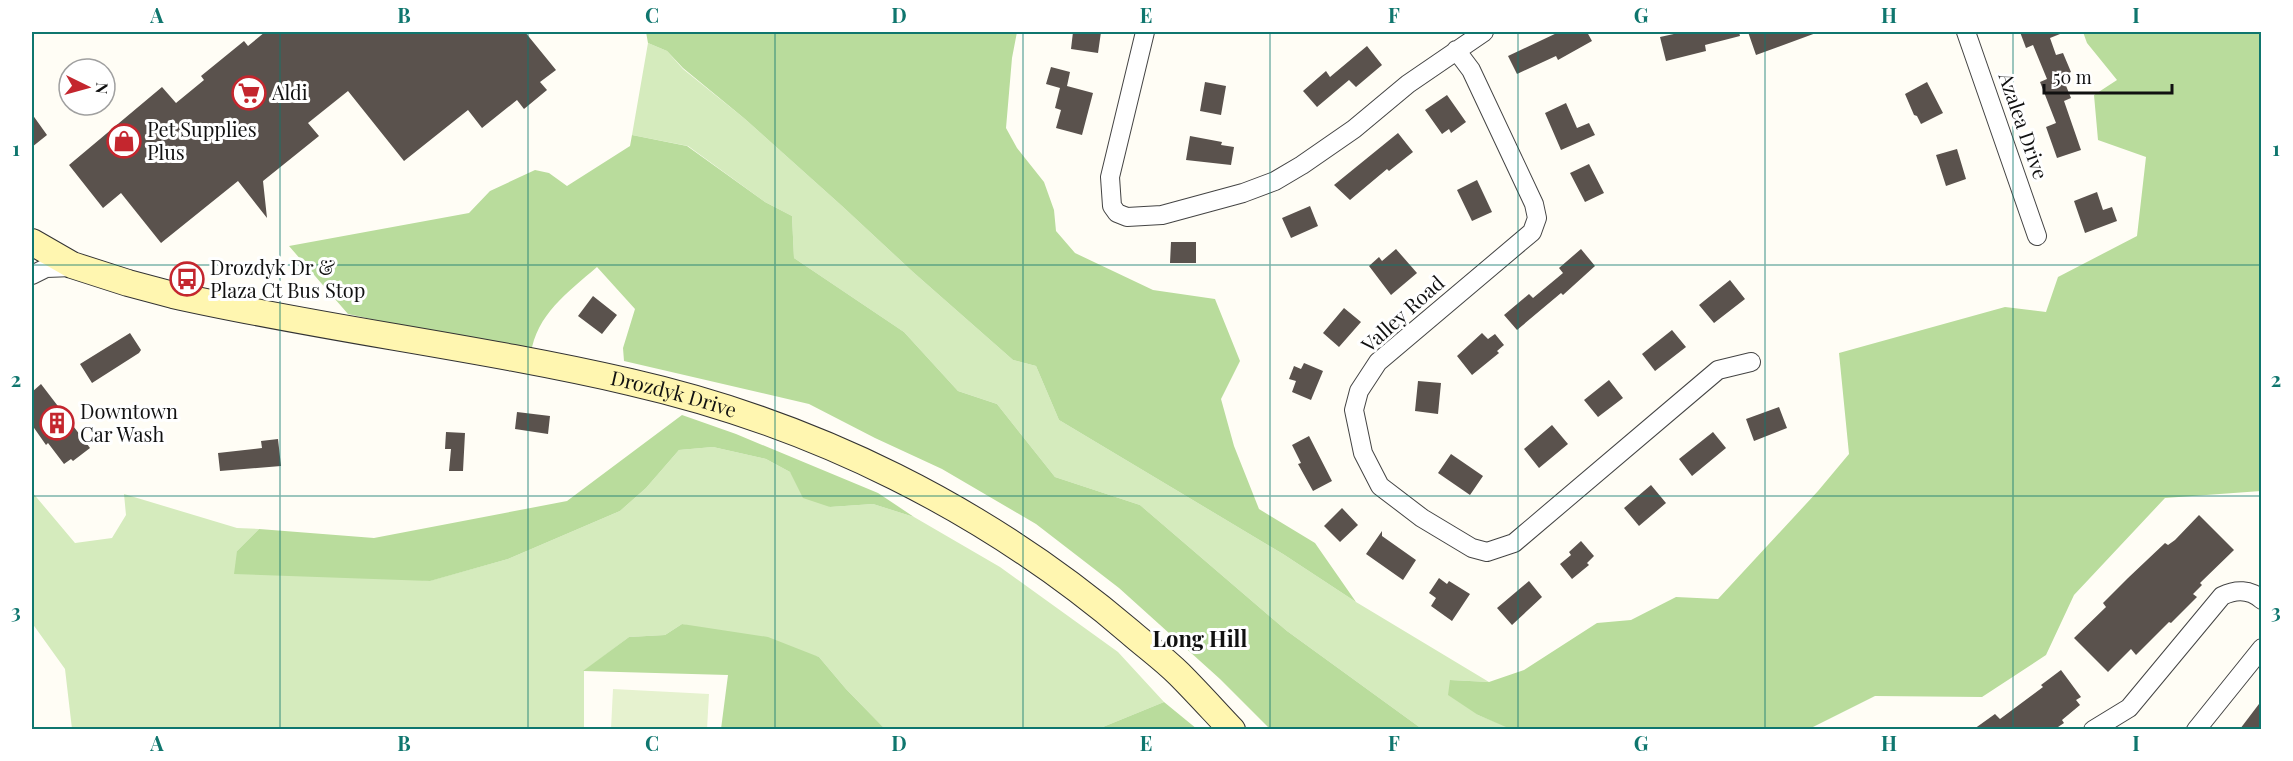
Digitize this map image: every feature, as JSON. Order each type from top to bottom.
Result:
[{"type":"street","points":[[1145,32],[1110,177],[1112,206],[1117,213],[1127,218],[1162,215],[1243,193],[1275,181],[1354,129],[1408,84],[1484,32]]},
{"type":"street","name":"Azalea Drive","points":[[1966,32],[2037,236]]},
{"type":"street","name":"Valley Road","points":[[1456,50],[1476,81],[1534,204],[1537,218],[1532,232],[1378,362],[1359,391],[1354,410],[1356,427],[1363,453],[1380,486],[1422,518],[1472,548],[1487,552],[1500,548],[1514,543],[1719,370],[1751,362]]},
{"type":"street","name":"Drozdyk Drive","points":[[32,242],[77,267],[128,284],[198,301],[630,382],[714,404],[791,430],[853,456],[932,495],[1017,545],[1096,603],[1178,673],[1232,729]]},
{"type":"street","points":[[32,275],[46,267],[77,267]]},
{"type":"street","points":[[2093,729],[2129,708],[2222,596],[2240,591],[2249,592],[2262,600]]},
{"type":"street","points":[[2196,729],[2262,648]]},
{"type":"green space","points":[[646,32],[1017,32],[1012,58],[1006,128],[1017,148],[1044,182],[1054,210],[1056,231],[1075,253],[1153,290],[1215,299],[1240,361],[1221,399],[1234,446],[1259,509],[1315,543],[1356,602],[1283,554],[1059,420],[1036,366],[1013,360],[745,119],[683,68],[667,51],[648,43]]},
{"type":"green space","points":[[2083,32],[2261,32],[2261,491],[2165,498],[2074,595],[2046,655],[1982,697],[1875,696],[1809,729],[1513,730],[1478,715],[1448,695],[1450,680],[1489,682],[1524,670],[1597,623],[1631,620],[1676,597],[1718,599],[1818,491],[1849,454],[1839,353],[2005,307],[2046,312],[2058,277],[2137,236],[2146,157],[2098,140],[2094,95],[2117,80],[2087,43]]},
{"type":"green space","points":[[648,43],[667,51],[683,69],[745,119],[1013,360],[1036,366],[1059,420],[1283,554],[1356,602],[1489,682],[1450,680],[1478,715],[1513,729],[1422,729],[1287,631],[1140,505],[1055,477],[997,404],[958,391],[904,332],[794,258],[792,216],[765,202],[688,146],[632,135]]},
{"type":"green space","points":[[632,135],[687,146],[765,202],[792,216],[794,258],[904,332],[958,391],[997,404],[1055,477],[1140,505],[1287,631],[1422,729],[1270,729],[1220,679],[1119,588],[1036,524],[942,469],[809,404],[624,361],[623,348],[635,309],[597,267],[565,295],[546,316],[539,327],[531,354],[348,314],[289,246],[469,213],[490,191],[535,170],[549,173],[567,186],[630,146]]},
{"type":"green space","points":[[682,415],[736,434],[878,493],[914,517],[873,504],[830,507],[803,498],[790,472],[766,459],[713,447],[679,450],[646,488],[620,511],[508,559],[430,581],[234,574],[237,551],[259,529],[374,538],[567,501]]},
{"type":"green space","points":[[713,447],[766,459],[790,472],[830,507],[873,504],[914,517],[1000,567],[1118,652],[1164,702],[1098,729],[885,729],[819,657],[682,624],[665,635],[629,637],[584,671],[584,729],[72,729],[65,669],[32,623],[32,492],[75,543],[112,538],[126,515],[124,494],[237,528],[259,529],[237,551],[429,581],[508,559],[620,511],[646,488],[679,450]]},
{"type":"green space","points":[[682,624],[768,637],[819,657],[885,729],[721,729],[728,675],[583,671],[629,637],[665,635]]},
{"type":"green space","points":[[613,689],[709,694],[707,729],[611,729]]},
{"type":"green space","points":[[1164,702],[1197,729],[1098,729]]},
{"type":"building","points":[[265,32],[525,32],[556,70],[540,82],[547,90],[524,109],[517,100],[482,128],[468,110],[404,161],[348,91],[308,123],[319,136],[263,181],[267,218],[238,181],[161,243],[121,193],[103,208],[69,165],[162,87],[176,103],[204,80],[201,76],[244,41],[248,46]]},
{"type":"building","points":[[1073,32],[1101,32],[1098,53],[1071,49]]},
{"type":"building","points":[[1559,32],[1587,32],[1592,41],[1558,60],[1556,56],[1517,74],[1508,56]]},
{"type":"building","points":[[1683,32],[1739,32],[1740,36],[1705,45],[1706,51],[1666,61],[1660,37]]},
{"type":"building","points":[[1748,32],[1815,32],[1816,33],[1756,55]]},
{"type":"building","points":[[2020,32],[2065,32],[2050,38],[2056,55],[2063,53],[2071,72],[2062,76],[2071,98],[2064,101],[2081,150],[2057,158],[2046,127],[2056,123],[2040,82],[2047,79],[2033,45],[2026,48]]},
{"type":"building","points":[[1367,46],[1382,65],[1356,87],[1349,80],[1317,107],[1303,91],[1326,71],[1330,77]]},
{"type":"building","points":[[1051,67],[1070,72],[1067,86],[1093,93],[1082,135],[1056,128],[1061,110],[1055,108],[1060,88],[1046,84]]},
{"type":"building","points":[[1205,82],[1226,86],[1221,115],[1200,111]]},
{"type":"building","points":[[1927,82],[1943,113],[1921,124],[1914,115],[1905,94]]},
{"type":"building","points":[[1447,95],[1466,122],[1451,133],[1449,129],[1442,134],[1425,110]]},
{"type":"building","points":[[1566,103],[1577,128],[1589,123],[1595,135],[1561,150],[1545,113]]},
{"type":"building","points":[[32,114],[47,135],[32,147]]},
{"type":"building","points":[[1398,133],[1413,152],[1389,171],[1387,169],[1350,200],[1334,185]]},
{"type":"building","points":[[1190,136],[1222,142],[1221,145],[1234,147],[1231,165],[1186,160]]},
{"type":"building","points":[[1957,149],[1966,179],[1946,186],[1936,155]]},
{"type":"building","points":[[1589,164],[1604,193],[1585,202],[1570,173]]},
{"type":"building","points":[[1477,180],[1492,212],[1472,221],[1457,190]]},
{"type":"building","points":[[2097,192],[2103,210],[2112,207],[2117,221],[2085,233],[2074,201]]},
{"type":"building","points":[[1310,206],[1318,226],[1291,238],[1282,218]]},
{"type":"building","points":[[1171,242],[1196,242],[1196,263],[1170,263]]},
{"type":"building","points":[[1396,249],[1417,273],[1391,295],[1369,266],[1379,257],[1382,261]]},
{"type":"building","points":[[1581,249],[1595,266],[1563,295],[1561,293],[1517,330],[1504,315],[1529,294],[1533,298],[1563,273],[1559,268]]},
{"type":"building","points":[[1730,280],[1745,299],[1714,323],[1699,305]]},
{"type":"building","points":[[593,296],[617,315],[602,334],[578,316]]},
{"type":"building","points":[[1344,308],[1361,322],[1339,347],[1323,333]]},
{"type":"building","points":[[1672,330],[1686,347],[1655,371],[1642,354]]},
{"type":"building","points":[[130,333],[141,350],[139,353],[92,383],[80,364]]},
{"type":"building","points":[[1482,333],[1488,339],[1495,334],[1504,345],[1497,351],[1499,353],[1472,375],[1457,356]]},
{"type":"building","points":[[1304,363],[1323,371],[1311,400],[1292,392],[1296,381],[1289,379],[1294,366],[1301,369]]},
{"type":"building","points":[[1609,380],[1623,398],[1598,417],[1584,400]]},
{"type":"building","points":[[1418,381],[1441,383],[1438,414],[1415,411]]},
{"type":"building","name":"Downtown Car Wash","points":[[41,384],[90,448],[73,461],[71,459],[64,464],[48,443],[46,445],[32,425],[32,392]]},
{"type":"building","points":[[1779,407],[1787,428],[1754,441],[1746,419]]},
{"type":"building","points":[[517,412],[550,416],[548,434],[515,429]]},
{"type":"building","points":[[1552,425],[1568,444],[1539,468],[1524,449]]},
{"type":"building","points":[[446,432],[465,433],[463,471],[449,471],[451,449],[445,449]]},
{"type":"building","points":[[1713,432],[1726,448],[1692,476],[1679,459]]},
{"type":"building","points":[[1309,436],[1332,481],[1313,491],[1298,464],[1301,463],[1292,445]]},
{"type":"building","points":[[278,439],[281,466],[220,471],[218,453],[262,448],[261,441]]},
{"type":"building","points":[[1451,454],[1483,476],[1470,495],[1438,473]]},
{"type":"building","points":[[1651,485],[1666,503],[1639,526],[1624,508]]},
{"type":"building","points":[[1342,508],[1358,525],[1340,542],[1324,526]]},
{"type":"building","points":[[2199,515],[2234,550],[2200,583],[2202,585],[2193,594],[2197,597],[2171,623],[2169,622],[2136,655],[2131,649],[2108,672],[2074,638],[2106,607],[2103,603],[2128,578],[2165,543],[2168,545],[2175,540]]},
{"type":"building","points":[[1382,531],[1382,536],[1416,560],[1403,580],[1366,554]]},
{"type":"building","points":[[1581,541],[1594,556],[1587,563],[1589,565],[1572,579],[1560,564],[1571,555],[1569,552]]},
{"type":"building","points":[[1439,578],[1447,584],[1449,581],[1470,594],[1452,621],[1431,606],[1436,598],[1429,593]]},
{"type":"building","points":[[1529,581],[1542,597],[1512,625],[1497,608]]},
{"type":"building","points":[[2061,670],[2081,697],[2076,700],[2080,705],[2062,720],[2064,723],[2055,729],[1974,729],[1995,714],[2000,719],[2043,687],[2041,685]]},
{"type":"building","points":[[2262,700],[2262,729],[2240,729]]},
{"type":"place","name":"Aldi","points":[[249,93]]},
{"type":"place","name":"Pet Supplies Plus","points":[[124,141]]},
{"type":"place","name":"Drozdyk Dr & Plaza Ct Bus Stop","points":[[187,279]]},
{"type":"place","name":"Downtown Car Wash","points":[[57,423]]},
{"type":"district","name":"Long Hill","points":[[1200,639]]}]
